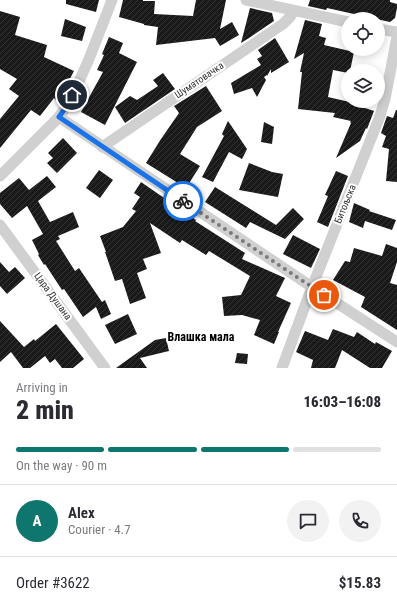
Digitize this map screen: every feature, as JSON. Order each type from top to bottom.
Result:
[{"type":"street","points":[[0,176],[59,117],[68,104],[77,86],[112,0]]},
{"type":"street","points":[[246,0],[341,21]]},
{"type":"street","name":"Шуматовачка","points":[[102,146],[283,24],[294,11]]},
{"type":"street","points":[[385,30],[397,32]]},
{"type":"street","name":"Битољска","points":[[282,368],[312,287],[380,116],[385,99],[397,37]]},
{"type":"street","points":[[59,117],[312,287],[397,342]]},
{"type":"street","name":"Цара Душана","points":[[0,225],[105,368]]},
{"type":"building","points":[[66,0],[99,0],[96,12],[66,4]]},
{"type":"building","points":[[123,0],[155,1],[154,14],[193,16],[196,0],[226,0],[220,29],[232,22],[239,35],[220,46],[215,38],[156,45],[158,27],[144,25],[119,17]]},
{"type":"building","points":[[310,0],[390,0],[390,2],[397,4],[397,8],[395,18],[390,22],[385,21],[385,12],[345,12],[308,6]]},
{"type":"building","points":[[250,8],[272,13],[274,21],[241,43]]},
{"type":"building","points":[[0,11],[20,17],[15,35],[47,45],[44,57],[74,71],[56,100],[54,98],[40,116],[31,110],[0,148],[0,119],[19,96],[9,89],[17,79],[0,69]]},
{"type":"building","points":[[65,19],[86,27],[82,41],[61,36]]},
{"type":"building","points":[[305,20],[322,24],[319,36],[326,38],[324,45],[341,49],[341,56],[353,56],[351,64],[341,64],[341,72],[333,70],[328,97],[341,100],[341,108],[365,108],[374,111],[367,129],[366,128],[360,141],[336,158],[351,121],[333,117],[335,113],[298,109],[302,72],[300,72],[304,53],[294,59]]},
{"type":"building","points":[[109,37],[123,43],[119,53],[137,62],[105,125],[81,112],[103,72],[97,70],[104,55],[102,54]]},
{"type":"building","points":[[275,38],[289,62],[271,73],[271,69],[267,76],[264,77],[266,80],[257,97],[252,88],[234,94],[231,83],[261,65],[257,59],[262,56],[258,50]]},
{"type":"building","points":[[163,73],[175,89],[125,123],[115,107],[130,96],[137,100],[158,86],[153,80]]},
{"type":"building","points":[[206,86],[222,111],[197,127],[180,154],[200,166],[186,188],[146,163],[179,113],[174,106]]},
{"type":"building","points":[[396,110],[397,182],[386,181],[389,149],[382,147],[386,136],[381,133],[387,116],[393,118]]},
{"type":"building","points":[[228,121],[247,149],[242,159],[229,152],[213,182],[202,177],[224,136],[222,134]]},
{"type":"building","points":[[264,122],[274,127],[272,144],[261,142]]},
{"type":"building","points":[[63,138],[77,153],[57,173],[47,163],[53,158],[48,153]]},
{"type":"building","points":[[249,163],[272,172],[283,174],[278,197],[239,190]]},
{"type":"building","points":[[99,170],[113,180],[100,198],[86,188]]},
{"type":"building","points":[[336,171],[348,176],[328,227],[317,222],[328,196],[325,195]]},
{"type":"building","points":[[47,176],[56,187],[38,201],[50,222],[73,212],[79,227],[58,236],[60,239],[56,241],[75,271],[79,268],[102,302],[105,300],[111,314],[101,319],[96,307],[83,317],[64,289],[62,290],[45,264],[44,265],[32,240],[43,234],[27,206],[12,218],[0,204],[0,193],[19,178],[29,190]]},
{"type":"building","points":[[141,182],[196,220],[195,221],[245,253],[242,259],[285,278],[276,296],[291,303],[274,344],[254,335],[260,320],[242,315],[224,316],[222,297],[241,295],[250,276],[209,251],[206,255],[182,240],[180,243],[150,223],[161,253],[143,259],[147,269],[137,273],[146,298],[130,304],[122,279],[115,281],[100,236],[123,227],[136,211],[132,209],[140,197],[134,193]]},
{"type":"building","points":[[215,187],[276,225],[293,208],[304,219],[285,239],[250,222],[246,228],[205,202]]},
{"type":"building","points":[[354,203],[370,210],[369,211],[396,220],[392,230],[365,221],[363,228],[349,222]]},
{"type":"building","points":[[293,235],[320,249],[311,268],[283,254]]},
{"type":"building","points":[[386,244],[397,248],[397,262],[390,283],[397,285],[397,330],[361,307],[365,297],[333,280],[345,261],[350,262],[354,248],[382,256]]},
{"type":"building","points":[[0,262],[9,272],[15,267],[25,278],[7,294],[0,286]]},
{"type":"building","points":[[128,314],[137,334],[115,344],[105,325]]},
{"type":"building","points":[[0,321],[24,347],[34,339],[35,341],[56,324],[84,359],[73,368],[62,368],[55,359],[50,363],[45,356],[30,368],[23,368],[11,352],[0,362]]},
{"type":"building","points":[[333,329],[354,337],[357,332],[375,344],[376,342],[392,351],[382,368],[370,368],[342,350],[335,368],[311,368],[313,360],[296,352],[305,331],[328,340]]},
{"type":"building","points":[[166,338],[169,351],[140,358],[147,368],[116,368],[155,340]]},
{"type":"building","points":[[237,353],[248,354],[247,364],[235,363]]},
{"type":"way so far","points":[[183,201],[324,295]]},
{"type":"district","name":"Влашка мала","points":[[201,337]]},
{"type":"route","points":[[72,95],[59,117],[183,201]]}]
